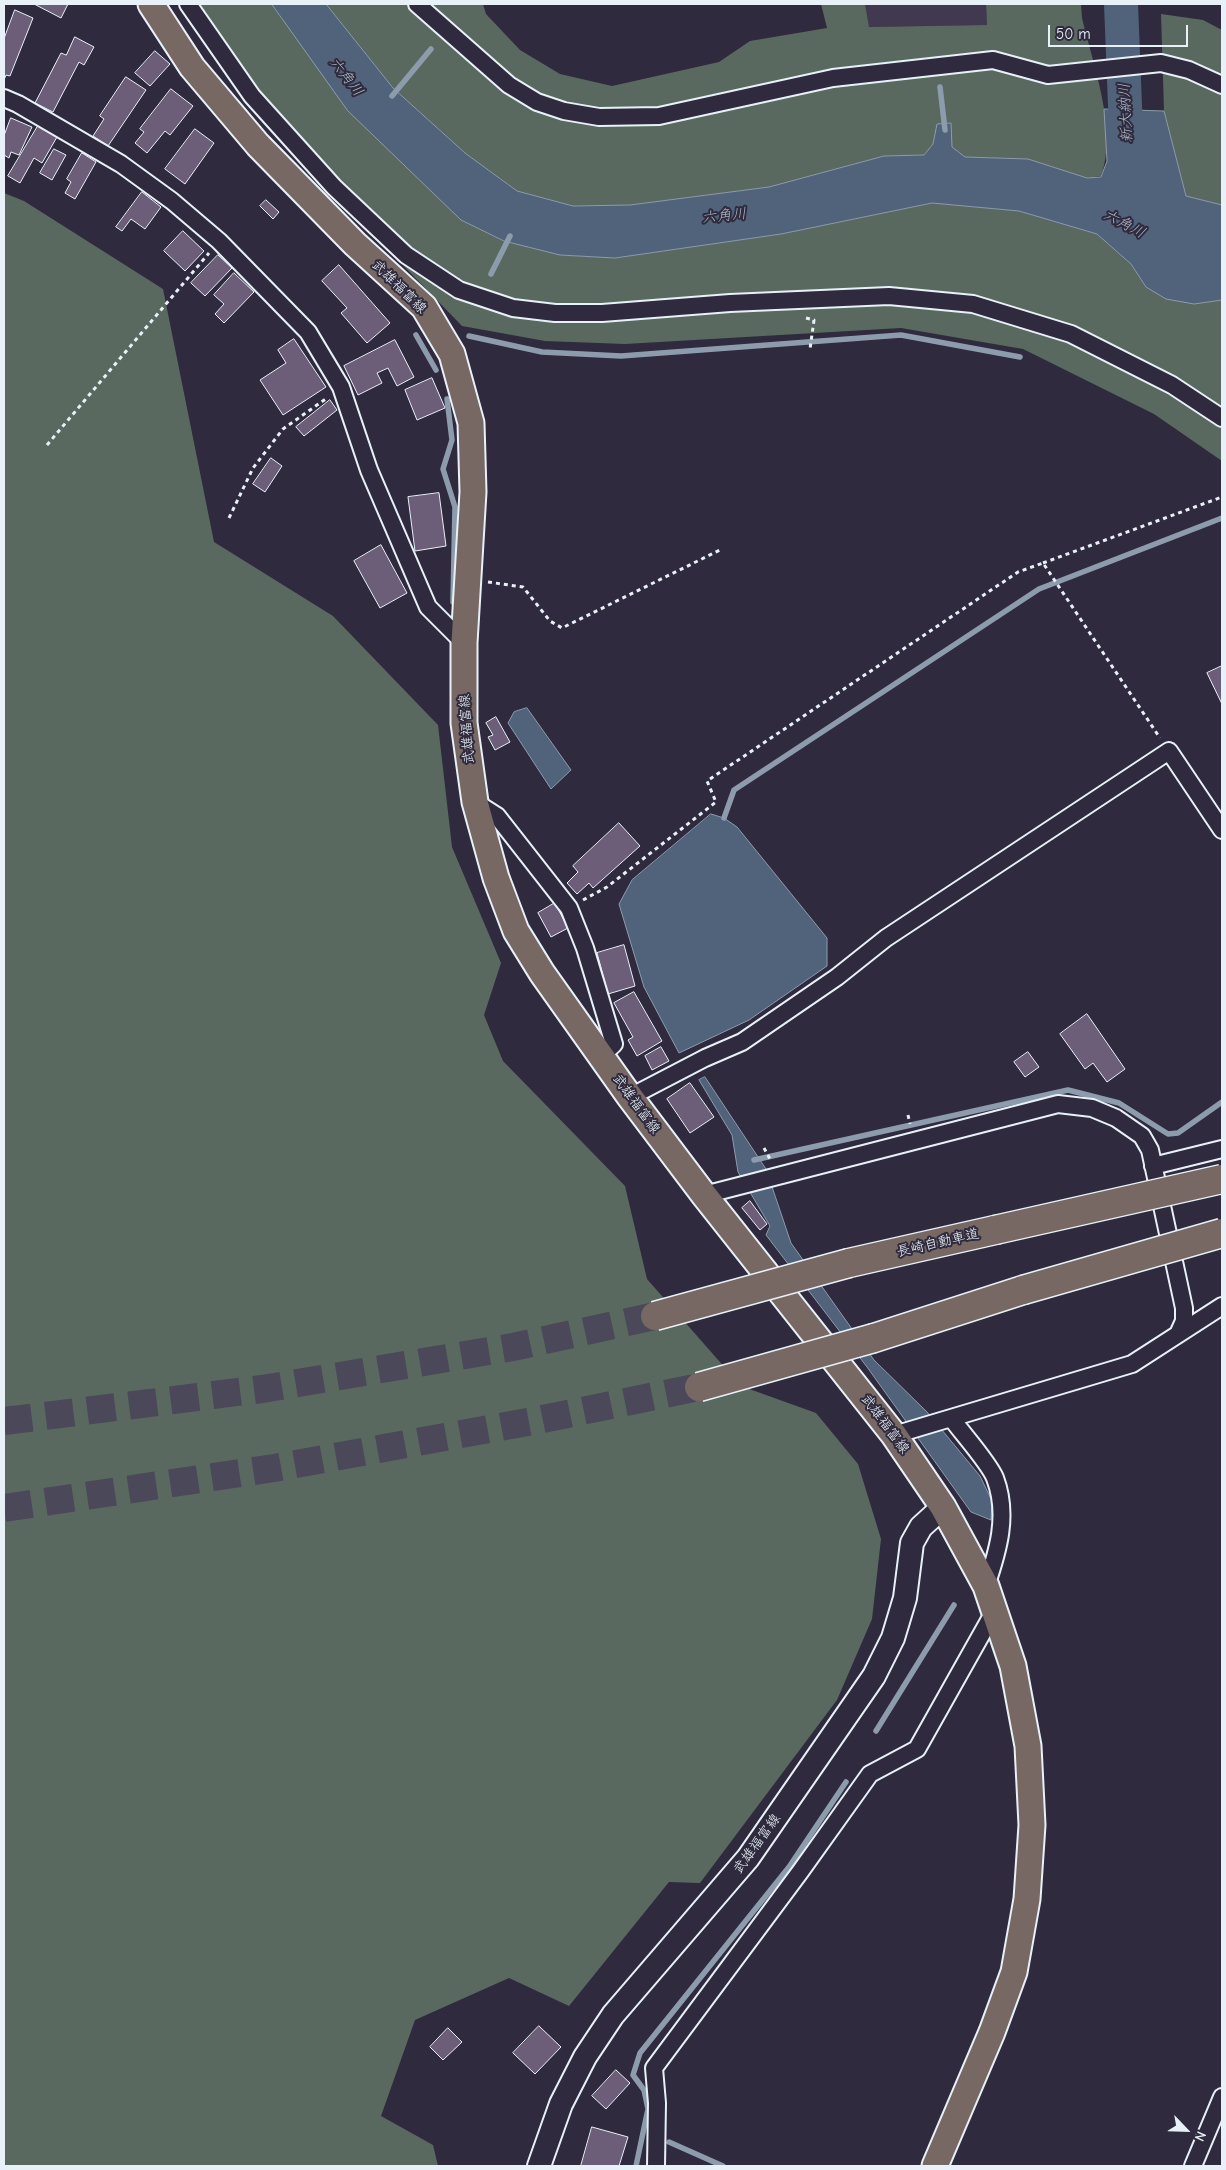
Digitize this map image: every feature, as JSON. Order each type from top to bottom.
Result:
[{"type":"highway","name":"長崎自動車道","points":[[655,1316],[849,1263],[1222,1178]]},
{"type":"highway","points":[[699,1387],[874,1338],[1023,1290],[1222,1233]]},
{"type":"main road","name":"武雄福富線","points":[[151,4],[192,67],[258,145],[355,244],[424,307],[452,354],[471,423],[473,492],[464,643],[464,723],[475,802],[496,878],[516,931],[542,973],[630,1097],[704,1195],[900,1433],[943,1506],[986,1586],[1013,1666],[1028,1746],[1032,1825],[1027,1899],[1014,1972],[992,2032],[935,2166]]},
{"type":"street","points":[[188,4],[252,96],[334,187],[406,255],[459,290],[513,308],[554,313],[889,296],[973,304],[1071,334],[1172,385],[1222,418]]},
{"type":"street","points":[[417,4],[510,85],[537,102],[564,112],[599,117],[659,116],[833,78],[993,60],[1048,75],[1161,63],[1189,70],[1222,85]]},
{"type":"street","points":[[4,98],[18,104],[121,164],[172,201],[219,241],[308,332],[341,387],[368,470],[428,606],[464,643]]},
{"type":"street","points":[[630,1097],[705,1058],[742,1042],[837,977],[886,938],[1169,752],[1222,830]]},
{"type":"street","points":[[475,802],[497,816],[570,908],[585,948],[614,1044],[601,1056]]},
{"type":"street","points":[[704,1195],[732,1188],[776,1170],[1058,1104],[1092,1108],[1116,1118],[1142,1136],[1150,1150],[1184,1308],[1184,1321],[1179,1332],[1172,1340],[1132,1364],[900,1433]]},
{"type":"street","points":[[1153,1166],[1222,1149]]},
{"type":"street","points":[[1179,1332],[1222,1306]]},
{"type":"street","points":[[947,1420],[994,1476],[1001,1502],[1000,1544],[986,1586]]},
{"type":"street","name":"武雄福富線","points":[[539,2166],[561,2104],[585,2057],[613,2015],[748,1858],[874,1676],[893,1638],[905,1598],[912,1543],[921,1527],[943,1506]]},
{"type":"street","points":[[656,2166],[657,2103],[654,2068],[800,1872],[870,1774],[916,1749],[994,1612]]},
{"type":"street","points":[[1192,2166],[1222,2097]]},
{"type":"path","points":[[47,445],[219,241]]},
{"type":"path","points":[[810,349],[812,336]]},
{"type":"path","points":[[229,518],[253,468],[284,430],[341,387]]},
{"type":"path","points":[[570,908],[607,887],[716,802],[707,781],[1018,572],[1222,497]]},
{"type":"path","points":[[468,579],[523,587],[550,621],[562,628],[720,550]]},
{"type":"path","points":[[1043,563],[1169,752]]},
{"type":"path","points":[[764,1148],[776,1170]]},
{"type":"shaded area","points":[[865,4],[986,4],[987,25],[868,27]]},
{"type":"green space","points":[[198,4],[272,4],[281,17],[461,220],[504,241],[560,255],[615,258],[781,234],[932,203],[1019,211],[1097,234],[1131,264],[1146,287],[1194,304],[1222,300],[1222,461],[1154,414],[1023,349],[901,328],[625,344],[545,341],[462,326],[398,260],[395,240],[257,91]]},
{"type":"green space","points":[[326,4],[483,4],[486,14],[520,50],[560,74],[612,86],[719,62],[750,41],[827,28],[821,4],[865,4],[869,27],[987,25],[986,4],[1081,4],[1082,18],[1102,97],[1107,139],[1106,158],[1101,176],[1087,178],[1028,159],[965,157],[952,147],[938,124],[933,144],[924,155],[884,156],[769,187],[630,205],[573,206],[517,191],[465,153],[393,88]]},
{"type":"green space","points":[[1161,14],[1203,20],[1222,30],[1222,205],[1186,196],[1164,111]]},
{"type":"green space","points":[[4,193],[24,201],[163,289],[214,542],[333,616],[438,725],[452,847],[501,963],[484,1015],[503,1061],[625,1186],[647,1279],[741,1386],[816,1413],[858,1464],[881,1539],[872,1619],[837,1700],[700,1883],[669,1882],[569,2006],[509,1978],[415,2020],[381,2116],[433,2145],[438,2166],[4,2166]]},
{"type":"water","name":"六角川","points":[[272,4],[326,4],[393,88],[465,153],[517,191],[573,206],[630,205],[769,187],[884,156],[924,155],[933,144],[937,124],[951,123],[952,147],[965,157],[1028,159],[1087,178],[1101,177],[1107,161],[1104,109],[1164,111],[1186,196],[1222,205],[1222,300],[1194,304],[1166,299],[1146,287],[1131,264],[1097,234],[1019,211],[932,203],[781,234],[615,258],[560,255],[504,241],[461,220],[348,111]]},
{"type":"water","points":[[527,708],[571,770],[551,789],[508,723],[514,712]]},
{"type":"water","points":[[711,814],[724,818],[737,827],[827,938],[827,966],[749,1020],[679,1053],[644,987],[619,904],[632,880]]},
{"type":"water","points":[[705,1077],[766,1169],[791,1243],[874,1360],[927,1412],[980,1476],[992,1501],[991,1520],[971,1512],[867,1367],[766,1235],[770,1226],[738,1172],[732,1135],[699,1080]]},
{"type":"building","points":[[37,4],[68,4],[61,18]]},
{"type":"building","points":[[15,10],[33,18],[10,76],[6,75],[4,80],[4,39]]},
{"type":"building","points":[[75,37],[94,47],[84,65],[79,62],[53,112],[35,103],[61,53],[66,55]]},
{"type":"building","points":[[155,51],[170,64],[150,86],[135,73]]},
{"type":"building","points":[[126,77],[146,90],[108,146],[93,136],[104,119],[100,116]]},
{"type":"building","points":[[171,89],[193,106],[170,135],[165,131],[147,153],[135,143],[144,132],[140,129]]},
{"type":"building","points":[[11,118],[32,127],[19,155],[11,152],[9,158],[4,155],[4,136]]},
{"type":"building","points":[[38,126],[57,137],[42,163],[34,158],[20,183],[8,176]]},
{"type":"building","points":[[195,129],[214,143],[185,184],[165,169]]},
{"type":"building","points":[[54,149],[66,155],[52,180],[40,173]]},
{"type":"building","points":[[82,153],[96,162],[75,199],[65,193],[71,182],[67,179]]},
{"type":"building","points":[[142,192],[161,207],[145,229],[131,219],[122,231],[116,227]]},
{"type":"building","points":[[266,200],[279,212],[273,219],[260,206]]},
{"type":"building","points":[[183,231],[204,251],[185,271],[164,251]]},
{"type":"building","points":[[218,255],[232,268],[205,296],[191,283]]},
{"type":"building","points":[[339,265],[390,323],[367,343],[341,313],[347,308],[322,281]]},
{"type":"building","points":[[234,273],[254,292],[224,323],[215,314],[224,304],[214,295]]},
{"type":"building","points":[[294,339],[326,387],[283,415],[260,380],[286,363],[278,350]]},
{"type":"building","points":[[395,340],[414,377],[397,386],[388,368],[377,373],[382,383],[358,395],[344,366]]},
{"type":"building","points":[[432,378],[445,408],[417,420],[405,390]]},
{"type":"building","points":[[330,400],[337,410],[304,436],[296,427]]},
{"type":"building","points":[[271,458],[282,466],[265,492],[253,484]]},
{"type":"building","points":[[439,493],[446,546],[415,551],[408,497]]},
{"type":"building","points":[[381,545],[407,593],[380,608],[354,561]]},
{"type":"building","points":[[1222,666],[1222,704],[1207,673]]},
{"type":"building","points":[[496,717],[510,742],[495,750],[488,737],[493,735],[486,723]]},
{"type":"building","points":[[619,823],[640,846],[593,888],[589,883],[577,894],[567,883],[578,872],[573,866]]},
{"type":"building","points":[[555,903],[568,928],[551,937],[538,913]]},
{"type":"building","points":[[624,945],[635,986],[608,994],[597,953]]},
{"type":"building","points":[[634,992],[662,1041],[637,1056],[628,1040],[633,1037],[614,1003]]},
{"type":"building","points":[[1087,1014],[1125,1069],[1107,1082],[1093,1063],[1085,1069],[1060,1034]]},
{"type":"building","points":[[661,1047],[669,1061],[652,1070],[645,1056]]},
{"type":"building","points":[[1028,1052],[1039,1067],[1025,1077],[1014,1062]]},
{"type":"building","points":[[690,1083],[714,1117],[690,1133],[667,1099]]},
{"type":"building","points":[[750,1201],[767,1224],[760,1230],[742,1208]]},
{"type":"building","points":[[539,2026],[561,2047],[535,2074],[513,2053]]},
{"type":"building","points":[[448,2028],[462,2042],[443,2060],[430,2047]]},
{"type":"building","points":[[616,2070],[630,2083],[606,2109],[592,2096]]},
{"type":"building","points":[[592,2127],[628,2137],[619,2166],[581,2166]]},
{"type":"waterway","name":"新大納川","points":[[1121,4],[1127,156]]},
{"type":"waterway","points":[[392,96],[431,49]]},
{"type":"waterway","points":[[940,87],[945,130]]},
{"type":"waterway","points":[[491,274],[510,236]]},
{"type":"waterway","points":[[416,335],[436,370]]},
{"type":"waterway","points":[[469,336],[542,352],[621,356],[901,335],[1020,357]]},
{"type":"waterway","points":[[447,399],[452,440],[443,469],[455,507],[453,602]]},
{"type":"waterway","points":[[724,818],[734,790],[1039,589],[1222,518]]},
{"type":"waterway","points":[[754,1160],[1068,1090],[1119,1103],[1168,1134],[1178,1133],[1222,1102]]},
{"type":"waterway","points":[[876,1731],[954,1605]]},
{"type":"waterway","points":[[636,2166],[648,2109],[644,2090],[633,2075],[640,2053],[789,1867],[846,1782]]},
{"type":"waterway","points":[[669,2142],[723,2166]]},
{"type":"tunnel","points":[[4,1421],[262,1389],[513,1347],[655,1316]]},
{"type":"tunnel","points":[[4,1508],[274,1468],[533,1421],[699,1387]]}]
